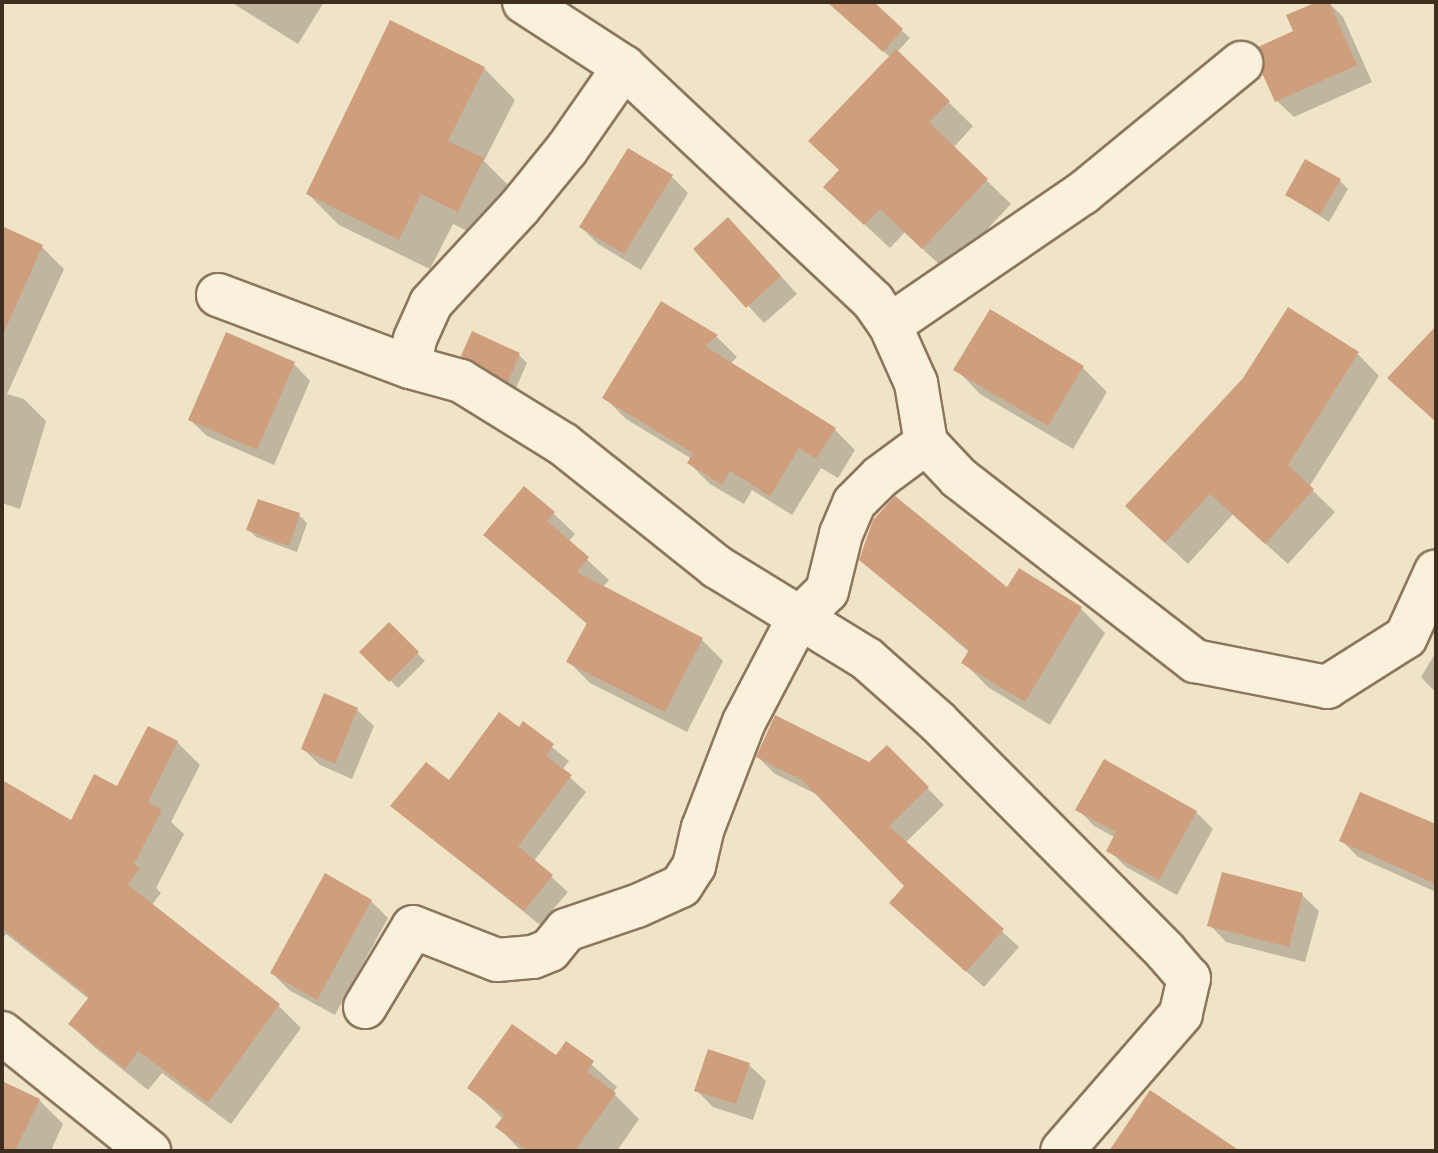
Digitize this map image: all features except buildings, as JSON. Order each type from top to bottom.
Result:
[{"type":"street","points":[[524,2],[624,67],[873,301],[890,325],[916,383],[926,443],[959,478],[1195,661],[1327,687],[1406,637],[1436,571]]},
{"type":"street","points":[[890,325],[1083,193],[1241,63]]},
{"type":"street","points":[[410,367],[415,339],[431,303],[519,208],[567,149],[624,67]]},
{"type":"street","points":[[218,295],[410,367],[461,381],[563,444],[643,512],[717,567],[867,659],[937,721],[1189,978],[1181,1014],[1062,1151]]},
{"type":"street","points":[[365,1007],[413,927],[497,960],[533,957],[550,950],[566,930],[637,906],[681,886],[694,866],[703,828],[744,722],[798,619],[827,591],[841,534],[854,503],[880,477],[926,443]]},
{"type":"street","points":[[2,1033],[149,1151]]}]
